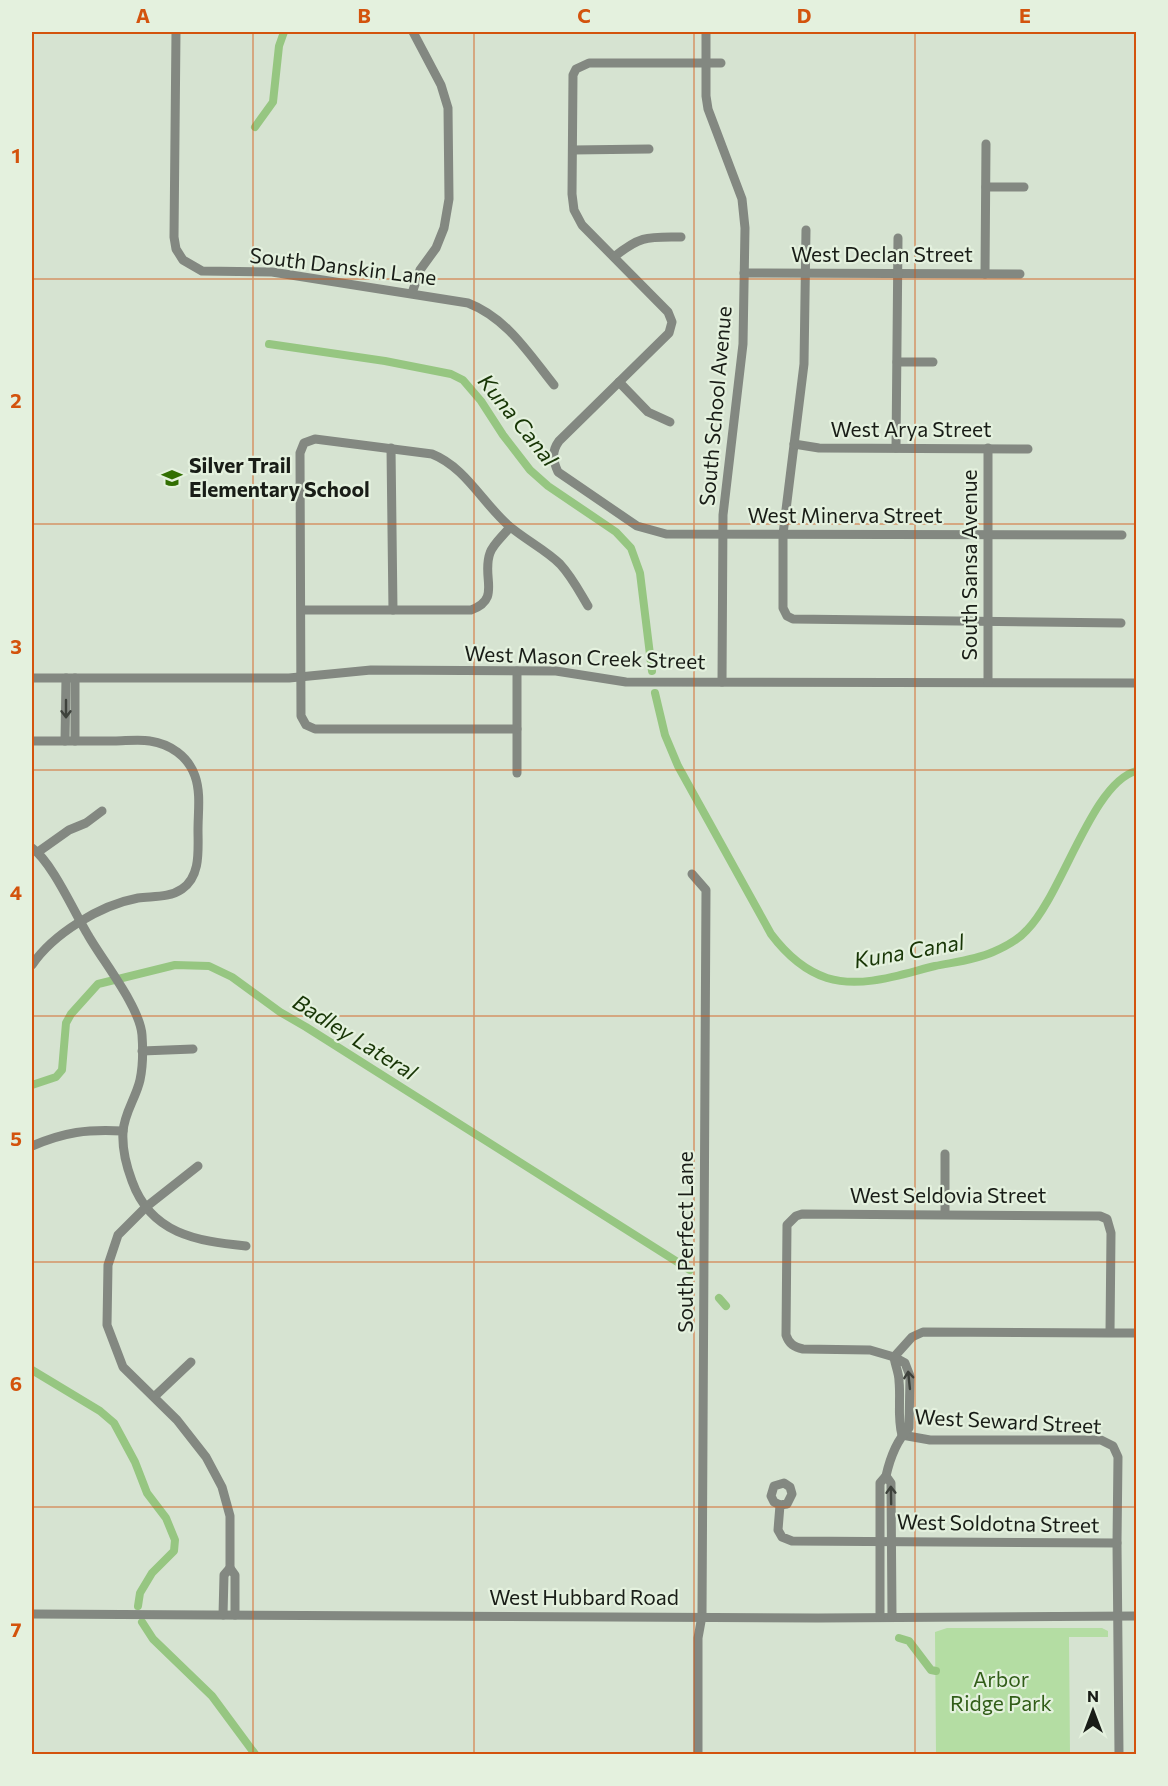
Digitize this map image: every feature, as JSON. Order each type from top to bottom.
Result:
[{"type":"street","name":"South Danskin Lane","points":[[176,32],[174,237],[176,249],[183,260],[202,271],[272,272],[459,300],[491,314],[505,325],[554,385]]},
{"type":"street","points":[[412,293],[420,270],[436,248],[444,228],[449,176],[449,120],[446,99],[413,32]]},
{"type":"street","name":"South School Avenue","points":[[706,32],[708,109],[742,199],[745,228],[743,344],[727,471],[723,534],[722,682]]},
{"type":"street","points":[[670,422],[648,412],[619,382],[669,333],[672,322],[668,312],[582,225],[574,210],[572,80],[576,69],[589,63],[721,63]]},
{"type":"street","points":[[986,144],[986,274]]},
{"type":"street","points":[[573,150],[649,149]]},
{"type":"street","points":[[986,187],[1024,187]]},
{"type":"street","points":[[806,230],[804,364],[783,534],[783,608],[787,616],[793,620],[1121,623]]},
{"type":"street","points":[[614,257],[639,239],[681,237]]},
{"type":"street","points":[[896,448],[898,238]]},
{"type":"street","name":"West Declan Street","points":[[744,273],[1020,274]]},
{"type":"street","points":[[897,363],[933,362]]},
{"type":"street","name":"West Minerva Street","points":[[619,382],[559,441],[554,447],[553,455],[558,472],[637,526],[651,532],[666,534],[1122,535]]},
{"type":"street","points":[[517,729],[315,729],[306,725],[301,716],[300,453],[304,443],[315,439],[432,454],[444,459],[455,466],[510,527],[558,561],[572,578],[588,606]]},
{"type":"street","name":"West Arya Street","points":[[794,444],[819,448],[1028,449]]},
{"type":"street","points":[[392,448],[393,610]]},
{"type":"street","name":"South Sansa Avenue","points":[[988,448],[988,682]]},
{"type":"street","points":[[302,610],[471,610],[483,606],[488,596],[490,552],[510,527]]},
{"type":"street","name":"West Mason Creek Street","points":[[32,678],[302,676],[371,670],[556,671],[626,682],[1137,683]]},
{"type":"street","points":[[517,671],[518,773]]},
{"type":"street","points":[[70,678],[70,741]]},
{"type":"street","points":[[32,741],[150,741],[170,748],[185,757],[194,773],[198,788],[198,864],[191,880],[182,889],[169,895],[137,898],[117,903],[80,922],[47,946],[32,965]]},
{"type":"street","points":[[102,811],[86,823],[35,850],[63,890],[132,1007],[141,1031],[140,1080],[128,1110],[123,1131],[127,1167],[135,1189],[146,1207],[162,1224],[185,1236],[208,1243],[246,1246]]},
{"type":"street","name":"South Perfect Lane","points":[[692,874],[706,890],[702,1616],[698,1638],[698,1755]]},
{"type":"street","points":[[142,1051],[193,1050]]},
{"type":"street","points":[[32,1146],[60,1135],[94,1130],[123,1131]]},
{"type":"street","points":[[945,1154],[945,1214]]},
{"type":"street","points":[[198,1166],[146,1207],[118,1235],[108,1265],[107,1325],[123,1367],[177,1420],[206,1457],[222,1487],[230,1516],[230,1568],[235,1575],[235,1615]]},
{"type":"street","name":"West Seldovia Street","points":[[894,1357],[870,1350],[803,1349],[791,1344],[786,1335],[786,1230],[790,1220],[802,1214],[1100,1216],[1107,1220],[1111,1233],[1110,1333]]},
{"type":"street","points":[[880,1617],[880,1483],[886,1476],[892,1454],[902,1435],[909,1428],[910,1376],[905,1363],[894,1357],[912,1337],[923,1332],[1137,1333]]},
{"type":"street","points":[[154,1397],[191,1362]]},
{"type":"street","name":"West Seward Street","points":[[902,1435],[930,1440],[1101,1440],[1113,1446],[1118,1458],[1117,1543]]},
{"type":"street","points":[[886,1476],[891,1483],[892,1617]]},
{"type":"street","name":"West Soldotna Street","points":[[780,1505],[778,1530],[782,1537],[792,1541],[1117,1543]]},
{"type":"street","points":[[1117,1543],[1119,1755]]},
{"type":"street","points":[[223,1615],[224,1575],[230,1568]]},
{"type":"street","name":"West Hubbard Road","points":[[32,1614],[1137,1616]]},
{"type":"green space","name":"Arbor Ridge Park","points":[[947,1628],[1102,1628],[1108,1631],[1108,1637],[1069,1637],[1070,1754],[936,1754],[935,1632]]},
{"type":"waterway","name":"Kuna Canal","points":[[255,127],[273,102],[279,46],[284,32]]},
{"type":"waterway","name":"Kuna Canal","points":[[269,344],[385,361],[451,374],[463,380],[481,401],[530,470],[548,486],[616,532],[631,548],[640,573],[652,671]]},
{"type":"waterway","name":"Kuna Canal","points":[[655,693],[665,735],[678,766],[771,934],[789,955],[803,966],[818,975],[840,981],[882,979],[972,959],[993,952],[1015,940],[1040,914],[1091,817],[1105,796],[1120,780],[1136,771]]},
{"type":"waterway","name":"Badley Lateral","points":[[32,1085],[56,1077],[62,1070],[66,1023],[71,1014],[98,984],[175,965],[209,966],[232,977],[280,1012],[690,1270]]},
{"type":"waterway","name":"Badley Lateral","points":[[719,1298],[726,1306]]},
{"type":"waterway","points":[[32,1370],[100,1411],[114,1423],[135,1462],[147,1493],[166,1518],[175,1540],[174,1551],[152,1573],[140,1593],[138,1606]]},
{"type":"waterway","points":[[142,1622],[153,1639],[212,1696],[255,1754]]},
{"type":"waterway","name":"Badley Lateral","points":[[899,1638],[909,1641],[931,1670],[936,1671]]},
{"type":"place","name":"Silver Trail Elementary School","points":[[172,478]]}]
